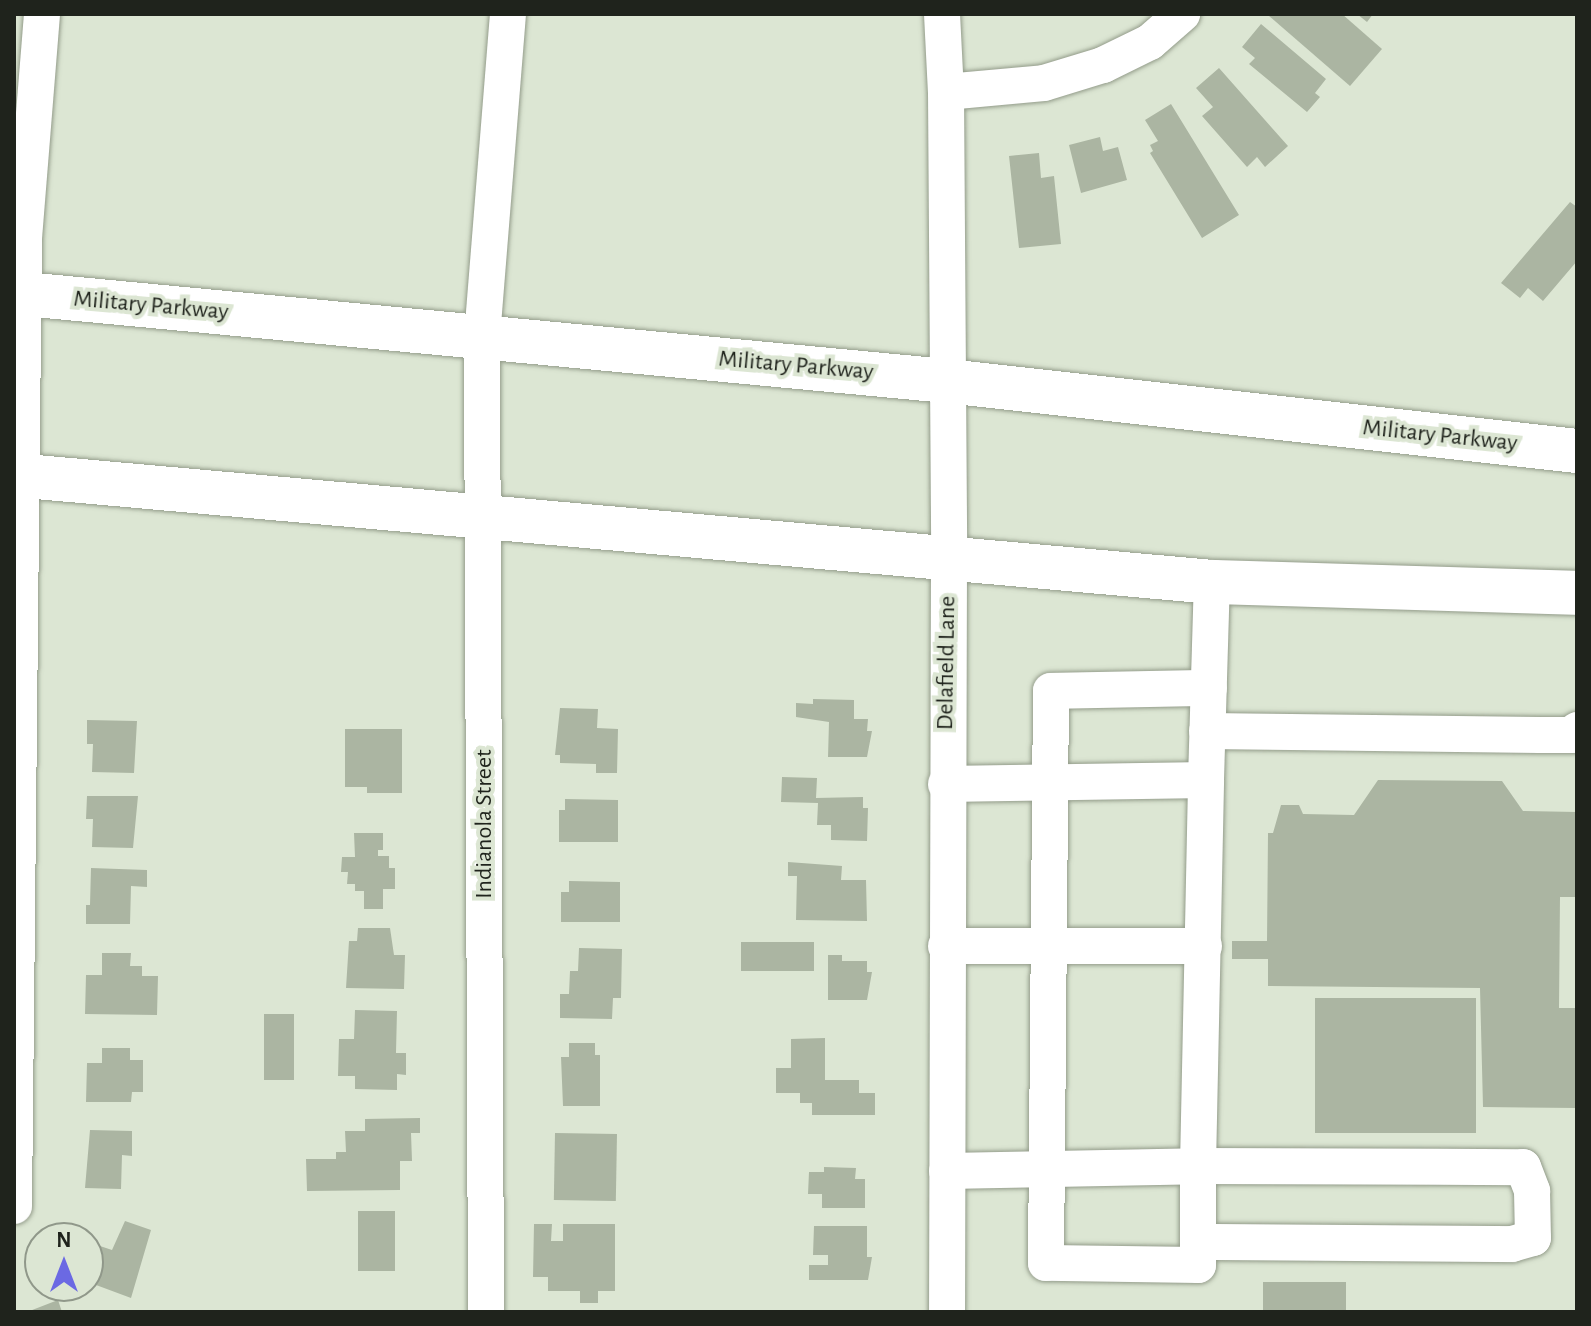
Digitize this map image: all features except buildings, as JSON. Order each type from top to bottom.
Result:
[{"type":"main road","name":"Military Parkway","points":[[19,293],[947,381],[1577,451]]},
{"type":"main road","points":[[17,476],[1212,582],[1577,593]]},
{"type":"street","points":[[14,1206],[19,293],[42,14]]},
{"type":"street","name":"Indianola Street","points":[[486,1312],[482,337],[508,14]]},
{"type":"street","name":"Delafield Lane","points":[[942,14],[946,92],[949,560],[946,784],[947,1312]]},
{"type":"street","points":[[946,92],[1044,83],[1103,65],[1150,42],[1182,14]]},
{"type":"street","points":[[1209,688],[1051,691],[1046,1263],[1198,1265],[1212,582]]},
{"type":"street","points":[[1207,731],[1572,735],[1577,730]]},
{"type":"street","points":[[946,784],[1206,780]]},
{"type":"street","points":[[946,946],[1204,946]]},
{"type":"street","points":[[947,1171],[1198,1166],[1523,1167],[1532,1191],[1533,1238],[1512,1244],[1198,1242]]}]
